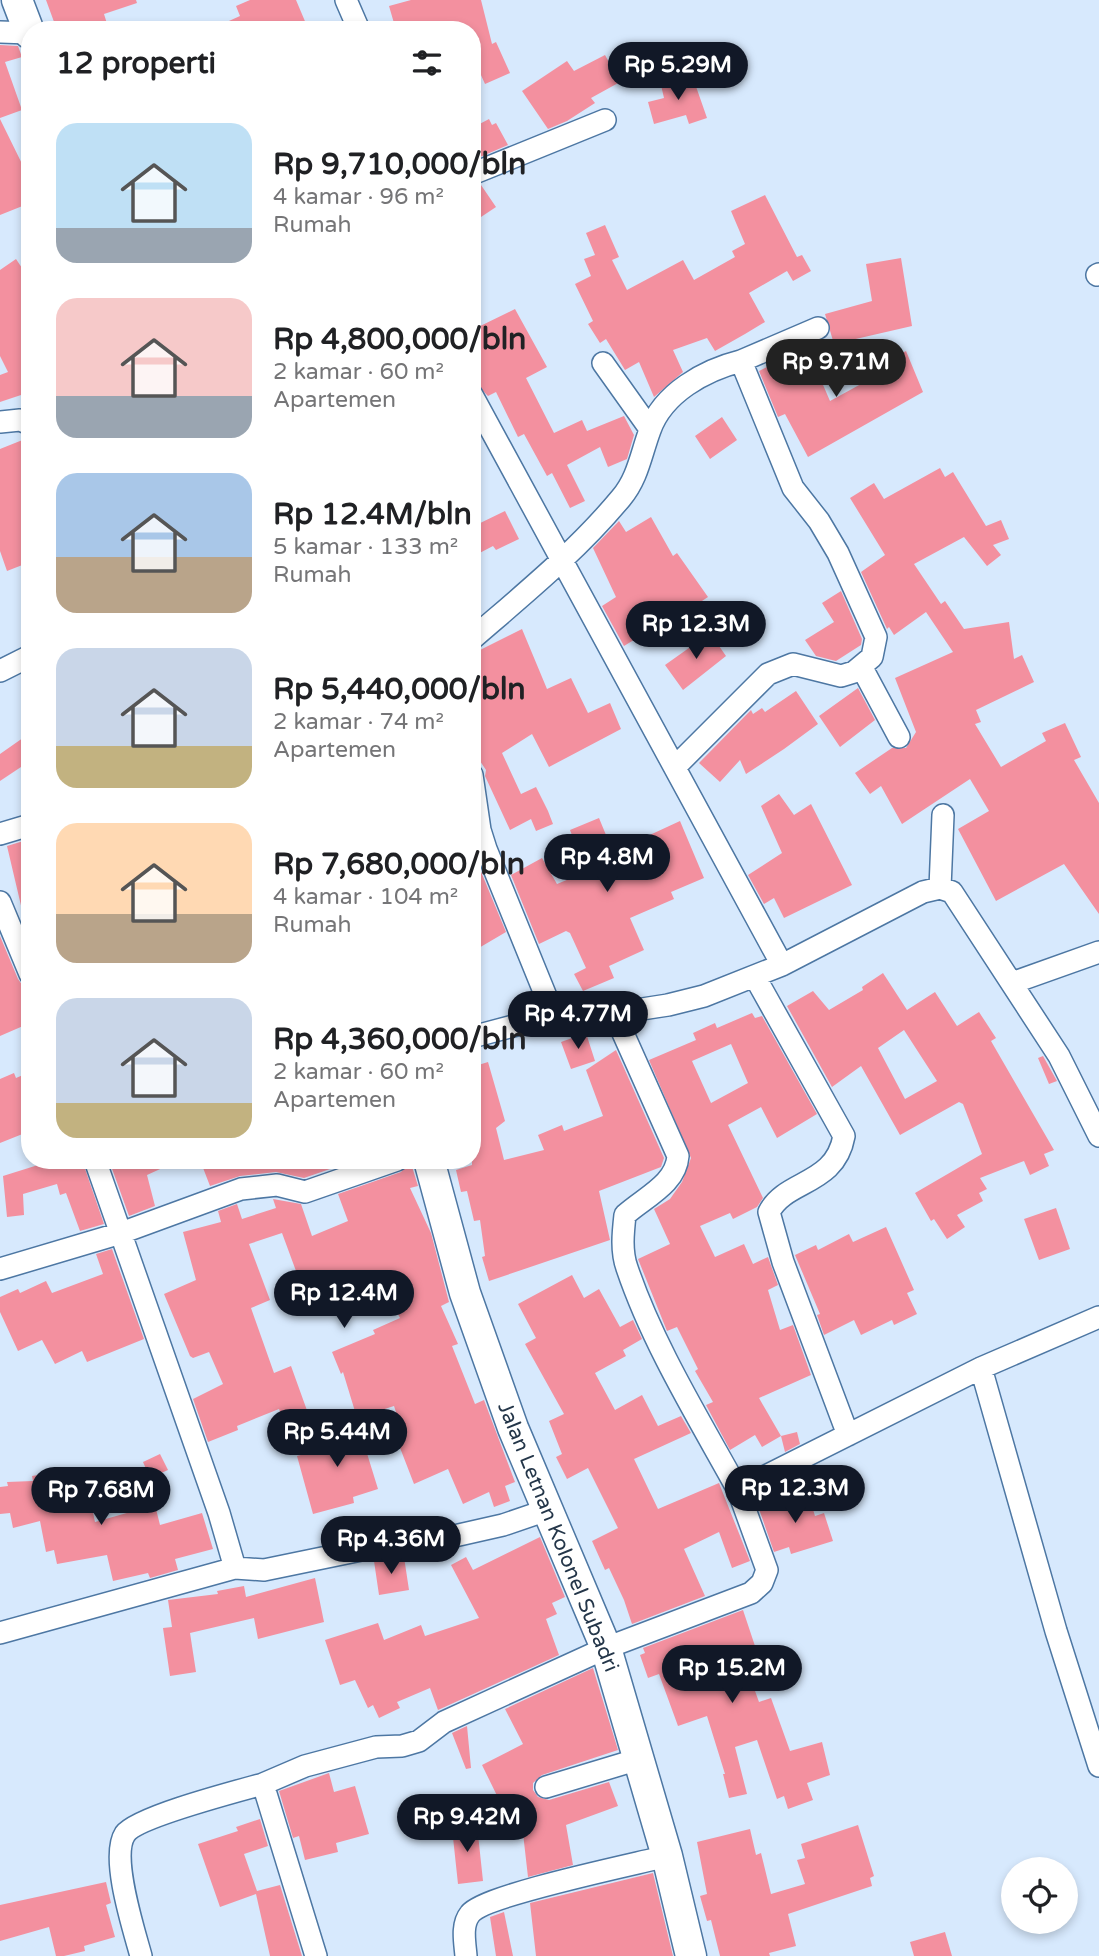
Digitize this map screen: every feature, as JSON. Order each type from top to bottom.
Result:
[{"type":"main road","points":[[18,0],[26,21]]},
{"type":"main road","name":"Jalan Letnan Kolonel Subadri","points":[[431,1169],[465,1293],[513,1428],[550,1509],[606,1648],[667,1856],[691,1956]]},
{"type":"street","points":[[346,0],[352,21]]},
{"type":"street","points":[[0,32],[21,33]]},
{"type":"street","points":[[481,170],[605,120]]},
{"type":"street","points":[[481,631],[562,560],[628,488],[635,478],[650,429],[662,410],[691,383],[712,369],[741,361],[818,328]]},
{"type":"street","points":[[675,767],[768,674],[793,664],[841,676],[862,668],[872,657],[876,637],[838,553],[819,521],[793,488],[741,361]]},
{"type":"street","points":[[603,363],[650,429]]},
{"type":"street","points":[[481,412],[782,965]]},
{"type":"street","points":[[0,422],[21,420]]},
{"type":"street","points":[[0,671],[21,660]]},
{"type":"street","points":[[862,668],[899,737]]},
{"type":"street","points":[[940,888],[943,815]]},
{"type":"street","points":[[0,834],[21,828]]},
{"type":"street","points":[[481,833],[554,1016]]},
{"type":"street","points":[[481,1035],[554,1016],[614,1013],[704,996],[782,965],[923,892],[940,888],[952,892],[961,903],[1059,1056],[1099,1136]]},
{"type":"street","points":[[0,902],[21,952]]},
{"type":"street","points":[[1012,983],[1099,952]]},
{"type":"street","points":[[755,976],[844,1136],[838,1157],[819,1176],[776,1202],[769,1212],[783,1262],[848,1435]]},
{"type":"street","points":[[141,1956],[122,1871],[121,1845],[126,1832],[148,1819],[263,1784],[305,1766],[376,1747],[402,1746],[419,1741],[444,1722],[606,1648],[758,1588],[767,1570],[738,1490],[664,1352],[627,1266],[622,1237],[625,1215],[677,1171],[678,1156],[614,1013]]},
{"type":"street","points":[[98,1169],[219,1513],[235,1568]]},
{"type":"street","points":[[0,1269],[121,1233],[241,1189],[276,1185],[305,1192],[371,1169]]},
{"type":"street","points":[[738,1490],[981,1368],[1099,1317]]},
{"type":"street","points":[[981,1368],[1055,1631],[1099,1766]]},
{"type":"street","points":[[0,1633],[235,1568],[264,1570],[366,1549],[450,1538],[503,1525],[550,1509]]},
{"type":"street","points":[[546,1787],[639,1759]]},
{"type":"street","points":[[263,1784],[316,1956]]},
{"type":"street","points":[[466,1956],[464,1927],[475,1908],[514,1894],[667,1856]]},
{"type":"building","points":[[46,0],[136,0],[137,3],[104,14],[106,21],[54,21]]},
{"type":"building","points":[[250,0],[296,0],[305,21],[229,21],[240,16],[236,6]]},
{"type":"building","points":[[411,0],[481,0],[492,44],[496,42],[510,73],[485,84],[481,75],[481,21],[393,21],[389,6]]},
{"type":"building","points":[[0,45],[18,46],[21,57],[5,62],[21,110],[0,118]]},
{"type":"building","points":[[605,55],[620,82],[591,98],[595,103],[567,121],[548,129],[522,91],[567,61],[574,71]]},
{"type":"building","points":[[692,75],[707,118],[689,124],[686,115],[654,124],[648,102],[664,98],[661,85]]},
{"type":"building","points":[[0,119],[21,162],[21,207],[0,215]]},
{"type":"building","points":[[489,119],[492,125],[496,123],[508,145],[481,157],[481,123]]},
{"type":"building","points":[[481,185],[496,207],[481,217]]},
{"type":"building","points":[[765,195],[797,257],[802,255],[811,271],[793,281],[787,271],[749,293],[765,322],[745,334],[715,351],[707,338],[673,350],[683,372],[654,397],[639,362],[625,370],[606,339],[600,343],[588,324],[593,321],[575,284],[591,276],[584,259],[595,255],[586,233],[605,225],[619,257],[612,260],[627,290],[683,260],[694,280],[735,257],[732,251],[745,244],[731,211]]},
{"type":"building","points":[[901,258],[912,326],[834,344],[825,314],[872,301],[866,264]]},
{"type":"building","points":[[16,259],[21,266],[21,395],[0,402],[0,375],[8,372],[0,356],[0,270]]},
{"type":"building","points":[[515,309],[547,367],[526,378],[554,433],[582,420],[587,431],[624,416],[634,435],[627,459],[608,467],[600,447],[567,465],[585,501],[570,508],[552,473],[547,476],[524,434],[518,437],[496,392],[488,396],[481,389],[481,326]]},
{"type":"building","points":[[906,351],[923,392],[808,457],[785,414],[778,417],[759,371],[793,354],[797,363],[811,357],[830,401],[872,378],[868,371]]},
{"type":"building","points":[[722,417],[737,440],[710,459],[695,436]]},
{"type":"building","points":[[21,441],[21,566],[7,571],[0,551],[0,449]]},
{"type":"building","points":[[940,468],[945,477],[953,472],[986,526],[1001,520],[1009,539],[993,545],[1001,555],[987,566],[964,537],[914,564],[941,604],[945,601],[964,629],[1009,622],[1014,659],[1022,655],[1034,682],[976,710],[981,722],[975,724],[1001,767],[1046,741],[1042,733],[1065,723],[1081,757],[1074,760],[1099,803],[1099,914],[1064,864],[996,901],[958,829],[989,811],[970,779],[902,824],[881,786],[870,794],[855,773],[892,748],[906,748],[916,732],[895,678],[953,652],[926,612],[894,635],[889,627],[887,629],[861,572],[885,555],[850,498],[874,483],[884,499]]},
{"type":"building","points":[[505,511],[519,539],[496,550],[493,546],[481,552],[481,523]]},
{"type":"building","points":[[651,517],[673,556],[677,553],[708,597],[652,634],[650,630],[624,646],[602,606],[616,597],[593,548],[619,521],[626,532]]},
{"type":"building","points":[[841,591],[862,639],[861,645],[836,661],[816,656],[805,640],[834,622],[822,603]]},
{"type":"building","points":[[522,629],[547,689],[571,678],[588,713],[610,703],[621,729],[549,767],[532,734],[502,753],[521,794],[536,787],[548,811],[553,824],[536,831],[531,819],[510,830],[485,776],[486,770],[481,762],[481,650]]},
{"type":"building","points":[[710,633],[726,656],[683,690],[665,665]]},
{"type":"building","points":[[858,688],[875,720],[840,747],[819,716]]},
{"type":"building","points":[[796,691],[818,724],[746,774],[740,760],[720,782],[699,763],[751,710],[753,714],[762,708],[765,712]]},
{"type":"building","points":[[21,739],[21,767],[0,781],[0,754]]},
{"type":"building","points":[[779,794],[794,815],[811,804],[852,885],[784,918],[774,898],[764,904],[748,875],[782,853],[761,806]]},
{"type":"building","points":[[599,818],[613,852],[680,821],[704,878],[671,892],[674,899],[630,918],[644,950],[609,966],[614,978],[583,991],[574,974],[586,968],[570,933],[566,931],[539,944],[511,875],[542,858],[557,884],[586,872],[570,830]]},
{"type":"building","points":[[21,842],[21,906],[7,846]]},
{"type":"building","points":[[481,872],[506,932],[481,947]]},
{"type":"building","points":[[0,936],[21,983],[21,1027],[0,1036]]},
{"type":"building","points":[[883,973],[907,1010],[935,992],[957,1026],[979,1012],[996,1038],[991,1041],[1054,1150],[1044,1154],[1049,1166],[1030,1175],[1024,1161],[980,1178],[987,1189],[979,1193],[983,1201],[957,1215],[965,1227],[947,1239],[934,1219],[931,1221],[915,1193],[982,1154],[963,1104],[959,1102],[900,1135],[861,1066],[832,1087],[787,1006],[813,991],[829,1010],[863,990],[862,987]],"holes":[[[904,1030],[937,1081],[905,1099],[878,1048]]]},
{"type":"building","points":[[752,1013],[755,1018],[762,1016],[817,1114],[777,1138],[761,1107],[728,1125],[763,1198],[757,1207],[733,1219],[730,1213],[700,1226],[715,1257],[744,1244],[753,1264],[768,1257],[778,1285],[768,1290],[780,1330],[793,1325],[811,1375],[759,1398],[781,1436],[762,1447],[755,1435],[730,1450],[706,1405],[713,1402],[695,1371],[698,1369],[677,1327],[667,1331],[638,1259],[670,1244],[654,1209],[670,1199],[682,1182],[691,1158],[649,1060],[696,1040],[693,1033],[715,1023],[717,1028]],"holes":[[[731,1044],[748,1083],[711,1103],[692,1061]]]},
{"type":"building","points":[[586,1033],[595,1061],[571,1069],[561,1042]]},
{"type":"building","points":[[616,1050],[664,1158],[661,1167],[599,1191],[610,1240],[489,1281],[482,1257],[485,1256],[480,1220],[474,1221],[467,1191],[461,1192],[456,1170],[481,1169],[481,1064],[488,1062],[505,1121],[496,1128],[504,1160],[544,1150],[538,1135],[562,1125],[564,1131],[603,1116],[586,1070]]},
{"type":"building","points":[[1043,1056],[1057,1081],[1049,1084],[1038,1058]]},
{"type":"building","points":[[14,1073],[16,1078],[21,1076],[21,1135],[0,1143],[0,1079]]},
{"type":"building","points":[[25,1169],[85,1169],[104,1224],[80,1231],[66,1193],[60,1195],[57,1184],[23,1194],[24,1215],[7,1217],[3,1176]]},
{"type":"building","points":[[112,1169],[160,1169],[147,1175],[155,1206],[129,1216]]},
{"type":"building","points":[[203,1169],[330,1169],[304,1178],[276,1172],[240,1176],[210,1186]]},
{"type":"building","points":[[403,1169],[413,1169],[418,1186],[410,1188],[431,1233],[449,1302],[441,1306],[458,1344],[452,1346],[475,1404],[484,1400],[515,1482],[505,1486],[510,1501],[494,1507],[489,1492],[463,1504],[448,1469],[414,1484],[397,1440],[404,1437],[394,1406],[357,1418],[343,1372],[341,1374],[332,1352],[375,1334],[373,1330],[400,1318],[379,1279],[310,1309],[282,1233],[249,1244],[270,1300],[251,1308],[274,1373],[291,1366],[309,1416],[285,1425],[279,1409],[237,1426],[238,1430],[208,1442],[193,1399],[223,1384],[209,1352],[193,1358],[190,1356],[164,1294],[196,1280],[183,1232],[221,1222],[218,1211],[237,1204],[242,1219],[276,1208],[273,1199],[301,1204],[312,1236],[348,1221],[338,1194]]},
{"type":"building","points":[[1056,1208],[1070,1249],[1039,1260],[1024,1219]]},
{"type":"building","points":[[886,1227],[914,1290],[907,1293],[917,1314],[894,1325],[892,1320],[861,1335],[854,1320],[824,1335],[817,1315],[820,1314],[795,1255],[816,1245],[818,1250],[849,1234],[853,1242]]},
{"type":"building","points":[[112,1249],[144,1339],[87,1362],[82,1351],[55,1364],[42,1340],[18,1351],[0,1312],[0,1297],[18,1289],[20,1293],[46,1281],[52,1293],[103,1274],[96,1254]]},
{"type":"building","points":[[572,1275],[584,1298],[599,1289],[620,1327],[633,1320],[642,1339],[623,1350],[626,1356],[595,1373],[615,1410],[642,1395],[658,1426],[681,1416],[691,1433],[634,1459],[658,1509],[719,1483],[750,1561],[732,1568],[719,1532],[684,1549],[705,1596],[632,1624],[609,1568],[605,1570],[592,1541],[618,1528],[588,1468],[567,1479],[556,1457],[562,1454],[549,1421],[564,1414],[525,1344],[536,1338],[518,1304]]},
{"type":"building","points":[[357,1421],[378,1489],[353,1497],[354,1503],[313,1514],[297,1456],[320,1450],[315,1435]]},
{"type":"building","points":[[797,1432],[800,1444],[785,1452],[781,1436]]},
{"type":"building","points":[[160,1454],[168,1470],[150,1478],[143,1462]]},
{"type":"building","points":[[85,1467],[88,1504],[91,1503],[95,1522],[155,1505],[160,1525],[202,1513],[213,1549],[175,1559],[178,1570],[150,1578],[148,1573],[113,1581],[107,1555],[57,1564],[54,1550],[46,1552],[40,1521],[13,1528],[10,1513],[0,1514],[0,1487],[8,1486],[7,1482],[33,1481],[32,1476]]},
{"type":"building","points":[[808,1493],[815,1516],[824,1513],[833,1541],[791,1554],[789,1547],[774,1552],[759,1509]]},
{"type":"building","points":[[540,1537],[565,1597],[552,1603],[557,1614],[546,1619],[559,1655],[438,1710],[430,1688],[397,1702],[400,1708],[379,1718],[373,1705],[368,1708],[355,1680],[340,1685],[325,1640],[378,1623],[384,1640],[421,1625],[425,1636],[479,1618],[451,1565],[466,1557],[473,1570]]},
{"type":"building","points":[[404,1557],[409,1590],[379,1595],[374,1561]]},
{"type":"building","points":[[315,1578],[324,1622],[258,1639],[254,1618],[190,1633],[196,1672],[170,1676],[163,1628],[172,1627],[168,1600],[218,1594],[217,1591],[244,1586],[246,1597]]},
{"type":"building","points":[[743,1610],[760,1661],[746,1666],[759,1702],[771,1698],[790,1751],[822,1742],[830,1775],[807,1783],[813,1800],[788,1809],[784,1796],[777,1799],[757,1740],[735,1747],[747,1794],[729,1798],[725,1774],[707,1716],[678,1726],[659,1674],[648,1678],[640,1655],[645,1653],[643,1648]]},
{"type":"building","points":[[593,1668],[618,1750],[542,1775],[533,1783],[533,1790],[538,1797],[549,1800],[609,1782],[618,1806],[566,1825],[573,1865],[528,1877],[520,1807],[506,1814],[482,1765],[523,1744],[505,1709]]},
{"type":"building","points":[[467,1726],[471,1768],[466,1769],[452,1733]]},
{"type":"building","points":[[329,1773],[334,1792],[355,1786],[369,1834],[336,1843],[338,1852],[305,1860],[299,1836],[293,1838],[279,1791]]},
{"type":"building","points":[[260,1819],[268,1846],[244,1854],[257,1891],[280,1885],[302,1956],[270,1956],[256,1894],[220,1907],[198,1844],[238,1831],[236,1827]]},
{"type":"building","points":[[477,1825],[483,1881],[458,1884],[452,1828]]},
{"type":"building","points":[[858,1825],[874,1876],[870,1878],[872,1886],[788,1914],[796,1946],[769,1953],[770,1956],[720,1956],[711,1920],[707,1921],[700,1896],[707,1894],[697,1842],[750,1829],[756,1855],[761,1853],[771,1894],[805,1884],[797,1860],[805,1858],[801,1844]]},
{"type":"building","points":[[653,1873],[673,1956],[536,1956],[530,1903]]},
{"type":"building","points":[[106,1882],[111,1903],[106,1905],[115,1937],[84,1946],[85,1951],[64,1956],[56,1956],[49,1927],[0,1941],[0,1905]]},
{"type":"building","points":[[504,1912],[513,1956],[496,1956],[490,1917]]},
{"type":"building","points":[[945,1932],[952,1956],[914,1956],[910,1942]]}]
